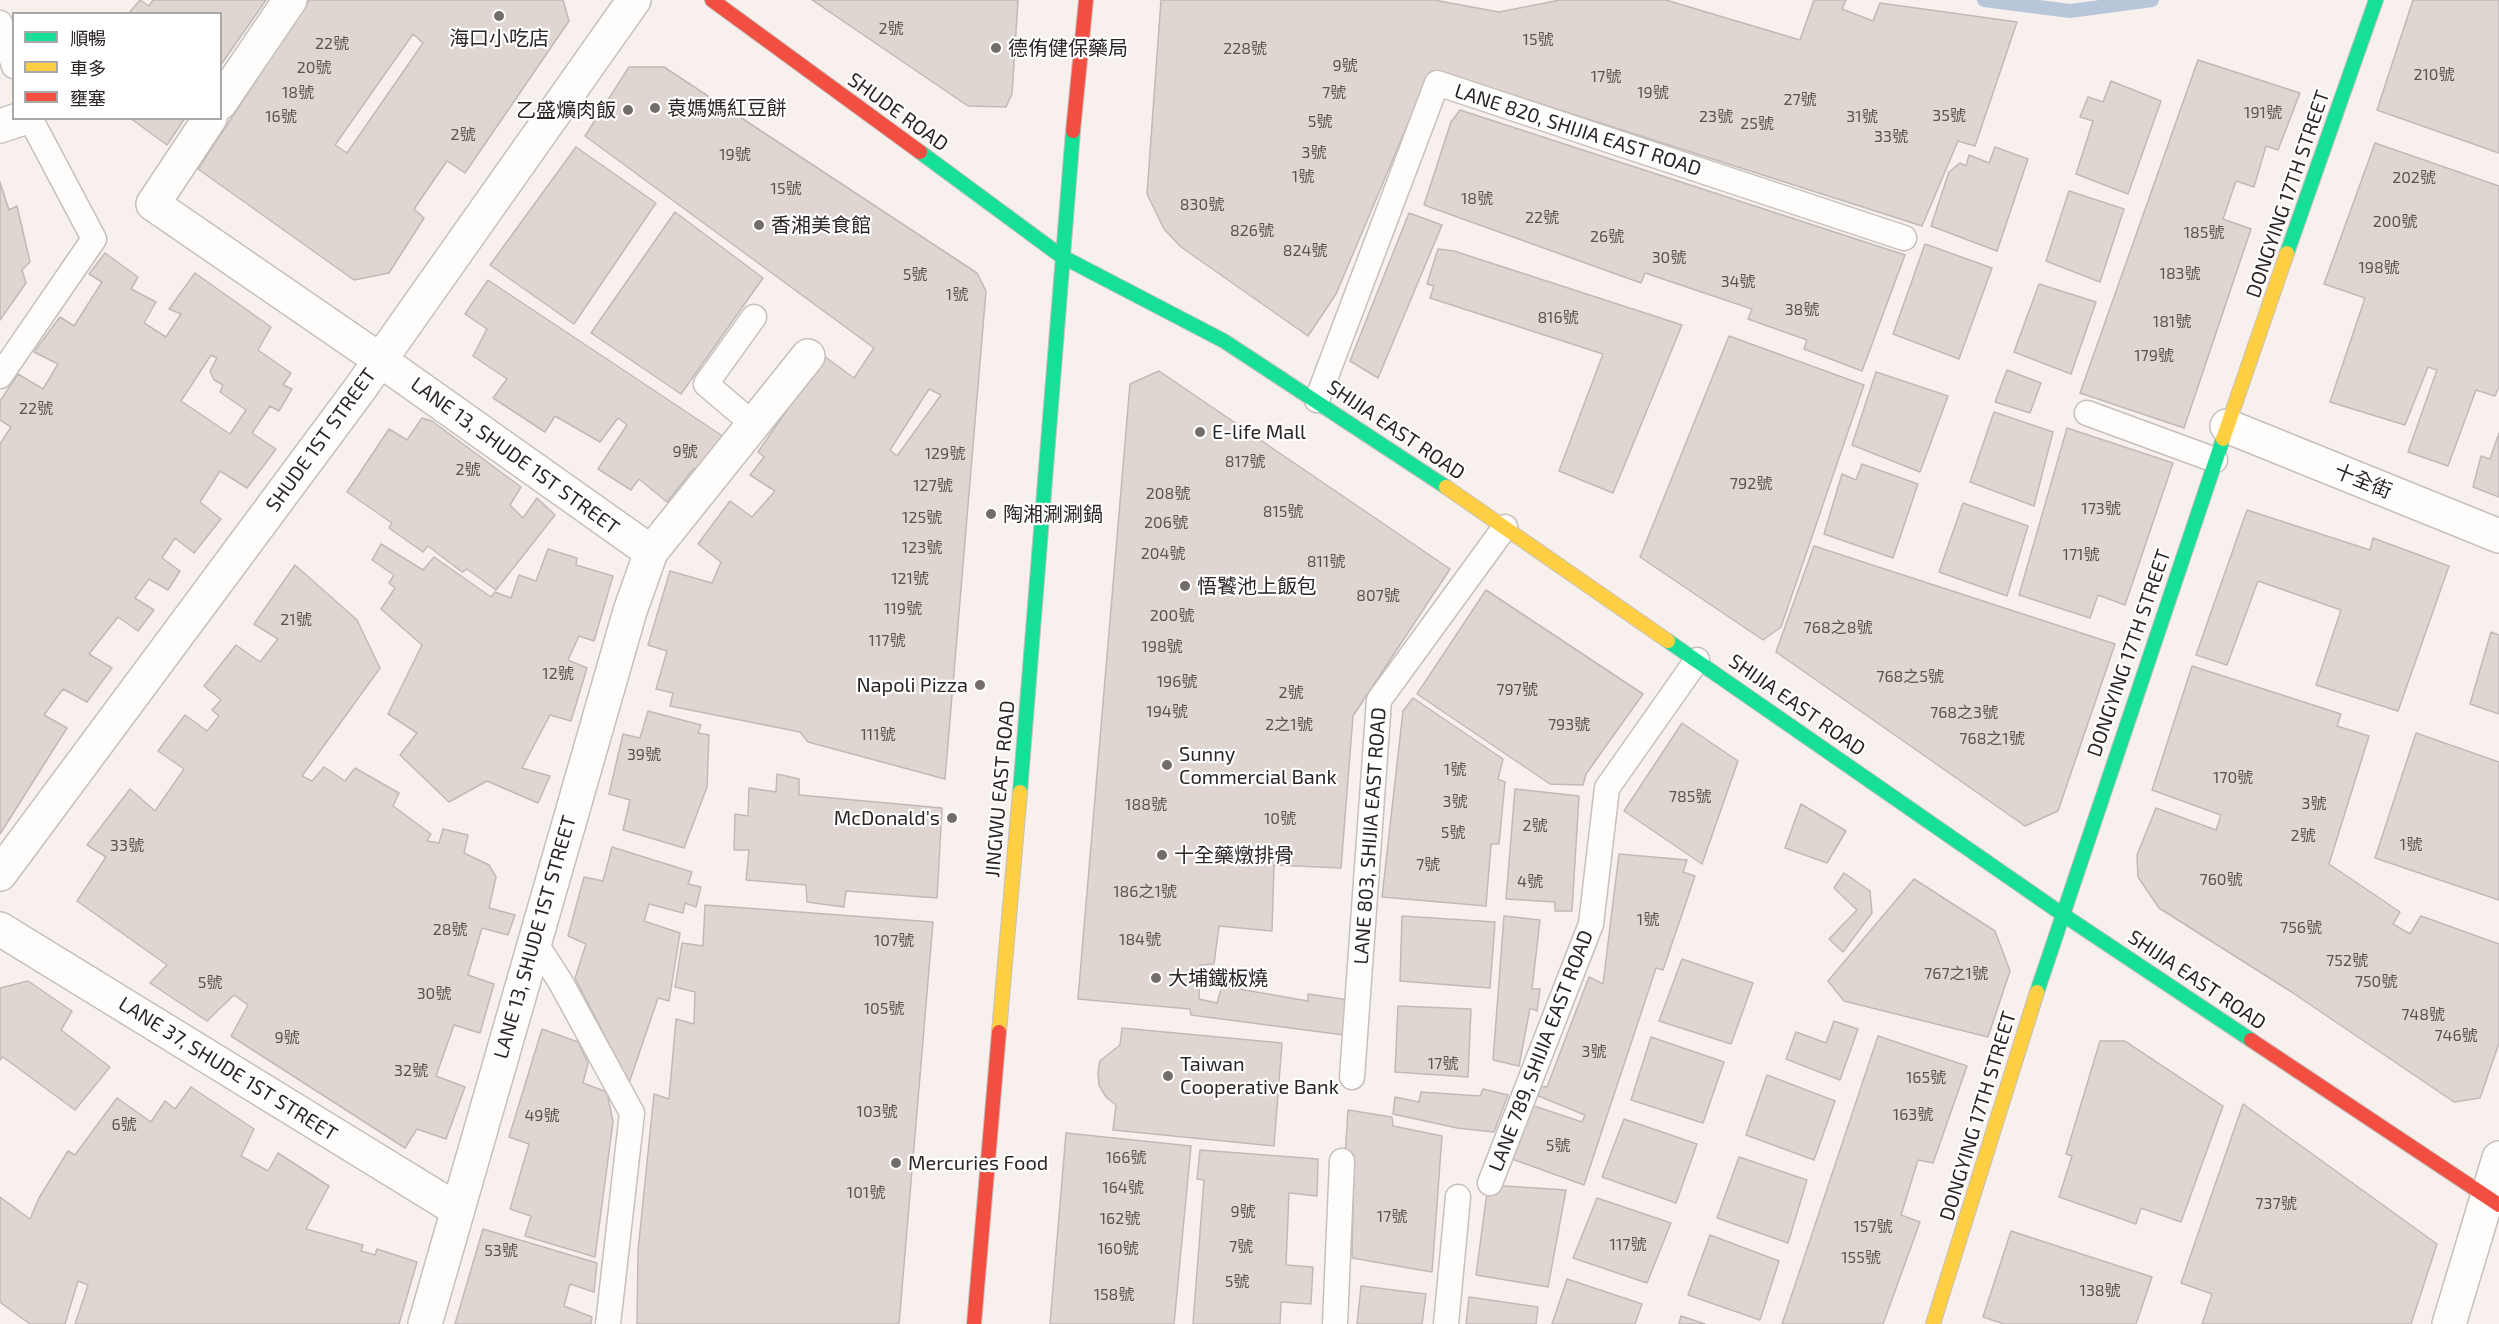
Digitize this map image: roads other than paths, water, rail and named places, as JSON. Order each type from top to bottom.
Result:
[{"type":"street","points":[[222,100],[290,0]]},
{"type":"street","name":"SHUDE 1ST STREET","points":[[0,874],[380,360],[634,0]]},
{"type":"street","name":"SHUDE ROAD","points":[[712,0],[1061,256]]},
{"type":"street","name":"JINGWU EAST ROAD","points":[[974,1324],[1027,708],[1061,256],[1086,0]]},
{"type":"street","name":"DONGYING 17TH STREET","points":[[1933,1324],[2062,914],[2215,460],[2376,0]]},
{"type":"street","points":[[0,126],[18,120]]},
{"type":"street","name":"LANE 13, SHUDE 1ST STREET","points":[[209,120],[153,204],[380,360],[651,552]]},
{"type":"street","name":"SHIJIA EAST ROAD","points":[[1061,256],[1224,341],[1317,400],[1505,527],[2062,914],[2493,1201]]},
{"type":"street","name":"LANE 13, SHUDE 1ST STREET","points":[[425,1324],[456,1209],[630,611],[651,552],[808,356]]},
{"type":"street","name":"十全街","points":[[2227,426],[2499,536]]},
{"type":"street","name":"LANE 37, SHUDE 1ST STREET","points":[[0,929],[456,1209]]},
{"type":"street","points":[[2449,1324],[2493,1201],[2499,1158]]},
{"type":"lane","points":[[0,23],[12,60]]},
{"type":"lane","name":"LANE 820, SHIJIA EAST ROAD","points":[[1317,400],[1437,83],[1904,238]]},
{"type":"lane","points":[[0,376],[94,239],[31,120]]},
{"type":"lane","points":[[753,424],[706,384],[754,317]]},
{"type":"lane","points":[[2087,413],[2215,460]]},
{"type":"lane","name":"LANE 803, SHIJIA EAST ROAD","points":[[1352,1077],[1379,700],[1505,527]]},
{"type":"lane","name":"LANE 789, SHIJIA EAST ROAD","points":[[1490,1183],[1591,924],[1606,788],[1697,660]]},
{"type":"lane","points":[[534,941],[560,981],[632,1113],[608,1324]]},
{"type":"lane","points":[[1335,1324],[1342,1161]]},
{"type":"lane","points":[[1446,1324],[1458,1197]]},
{"type":"waterway","points":[[1984,0],[2070,11],[2152,0]]},
{"type":"place","name":"海口小吃店","points":[[499,16]]},
{"type":"place","name":"德侑健保藥局","points":[[996,48]]},
{"type":"place","name":"袁媽媽紅豆餅","points":[[655,108]]},
{"type":"place","name":"乙盛爌肉飯","points":[[628,110]]},
{"type":"place","name":"香湘美食館","points":[[759,225]]},
{"type":"place","name":"E-life Mall","points":[[1200,432]]},
{"type":"place","name":"陶湘涮涮鍋","points":[[991,514]]},
{"type":"place","name":"悟饕池上飯包","points":[[1185,586]]},
{"type":"place","name":"Napoli Pizza","points":[[980,685]]},
{"type":"place","name":"Sunny Commercial Bank","points":[[1167,765]]},
{"type":"place","name":"McDonald's","points":[[952,818]]},
{"type":"place","name":"十全藥燉排骨","points":[[1162,855]]},
{"type":"place","name":"大埔鐵板燒","points":[[1156,978]]},
{"type":"place","name":"Taiwan Cooperative Bank","points":[[1168,1076]]},
{"type":"place","name":"Mercuries Food","points":[[896,1163]]}]
